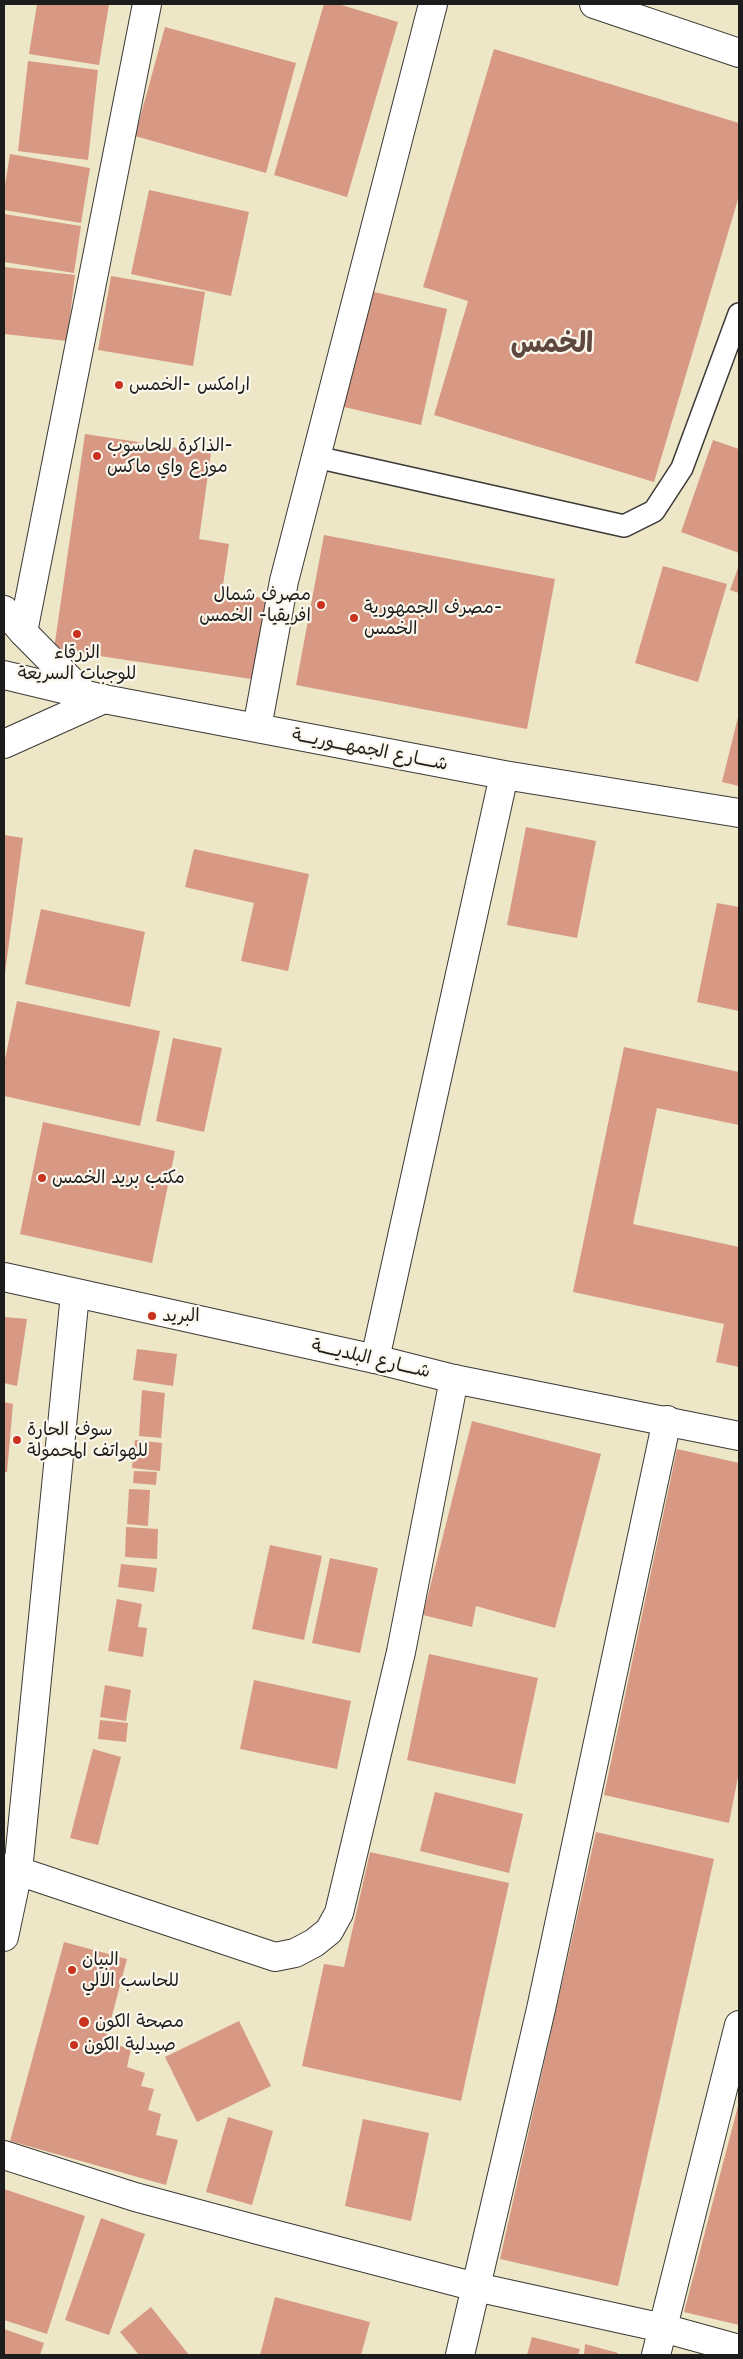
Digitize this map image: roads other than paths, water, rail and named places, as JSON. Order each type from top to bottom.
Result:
[{"type":"street","points":[[22,632],[147,4]]},
{"type":"street","points":[[257,728],[284,581],[433,4]]},
{"type":"street","points":[[594,4],[739,53]]},
{"type":"street","points":[[4,610],[22,632],[94,696],[4,744]]},
{"type":"street","name":"شــــارع الجمهـــوريـــة","points":[[4,675],[94,696],[504,775],[739,813]]},
{"type":"street","points":[[375,1359],[504,775]]},
{"type":"street","name":"شــــارع البلديــــة","points":[[4,1276],[75,1294],[375,1359],[454,1380],[668,1420],[739,1436]]},
{"type":"street","points":[[4,1936],[75,1294]]},
{"type":"street","points":[[11,1870],[275,1957],[294,1953],[314,1943],[329,1931],[338,1913],[401,1652],[454,1380]]},
{"type":"street","points":[[460,2355],[538,2019],[668,1420]]},
{"type":"street","points":[[656,2355],[739,2024]]},
{"type":"street","points":[[4,2155],[135,2197],[476,2287],[663,2328],[739,2349]]},
{"type":"lane","points":[[316,457],[624,526],[654,511],[682,468],[739,314]]},
{"type":"place","name":"ارامكس -الخمس","points":[[119,385]]},
{"type":"place","name":"الذاكرة للحاسوب- موزع واي ماكس","points":[[97,456]]},
{"type":"place","name":"مصرف شمال افريقيا- الخمس","points":[[321,605]]},
{"type":"place","name":"مصرف الجمهورية- الخمس","points":[[354,618]]},
{"type":"place","name":"الزرقاء للوجبات السريعة","points":[[77,634]]},
{"type":"place","name":"مكتب بريد الخمس","points":[[42,1178]]},
{"type":"place","name":"البريد","points":[[152,1316]]},
{"type":"place","name":"سوف الحارة للهواتف المحمولة","points":[[17,1440]]},
{"type":"place","name":"البيان للحاسب الالي","points":[[72,1970]]},
{"type":"place","name":"مصحة الكون","points":[[84,2022]]},
{"type":"place","name":"صيدلية الكون","points":[[74,2045]]},
{"type":"district","name":"الخمس","points":[[552,344]]}]
